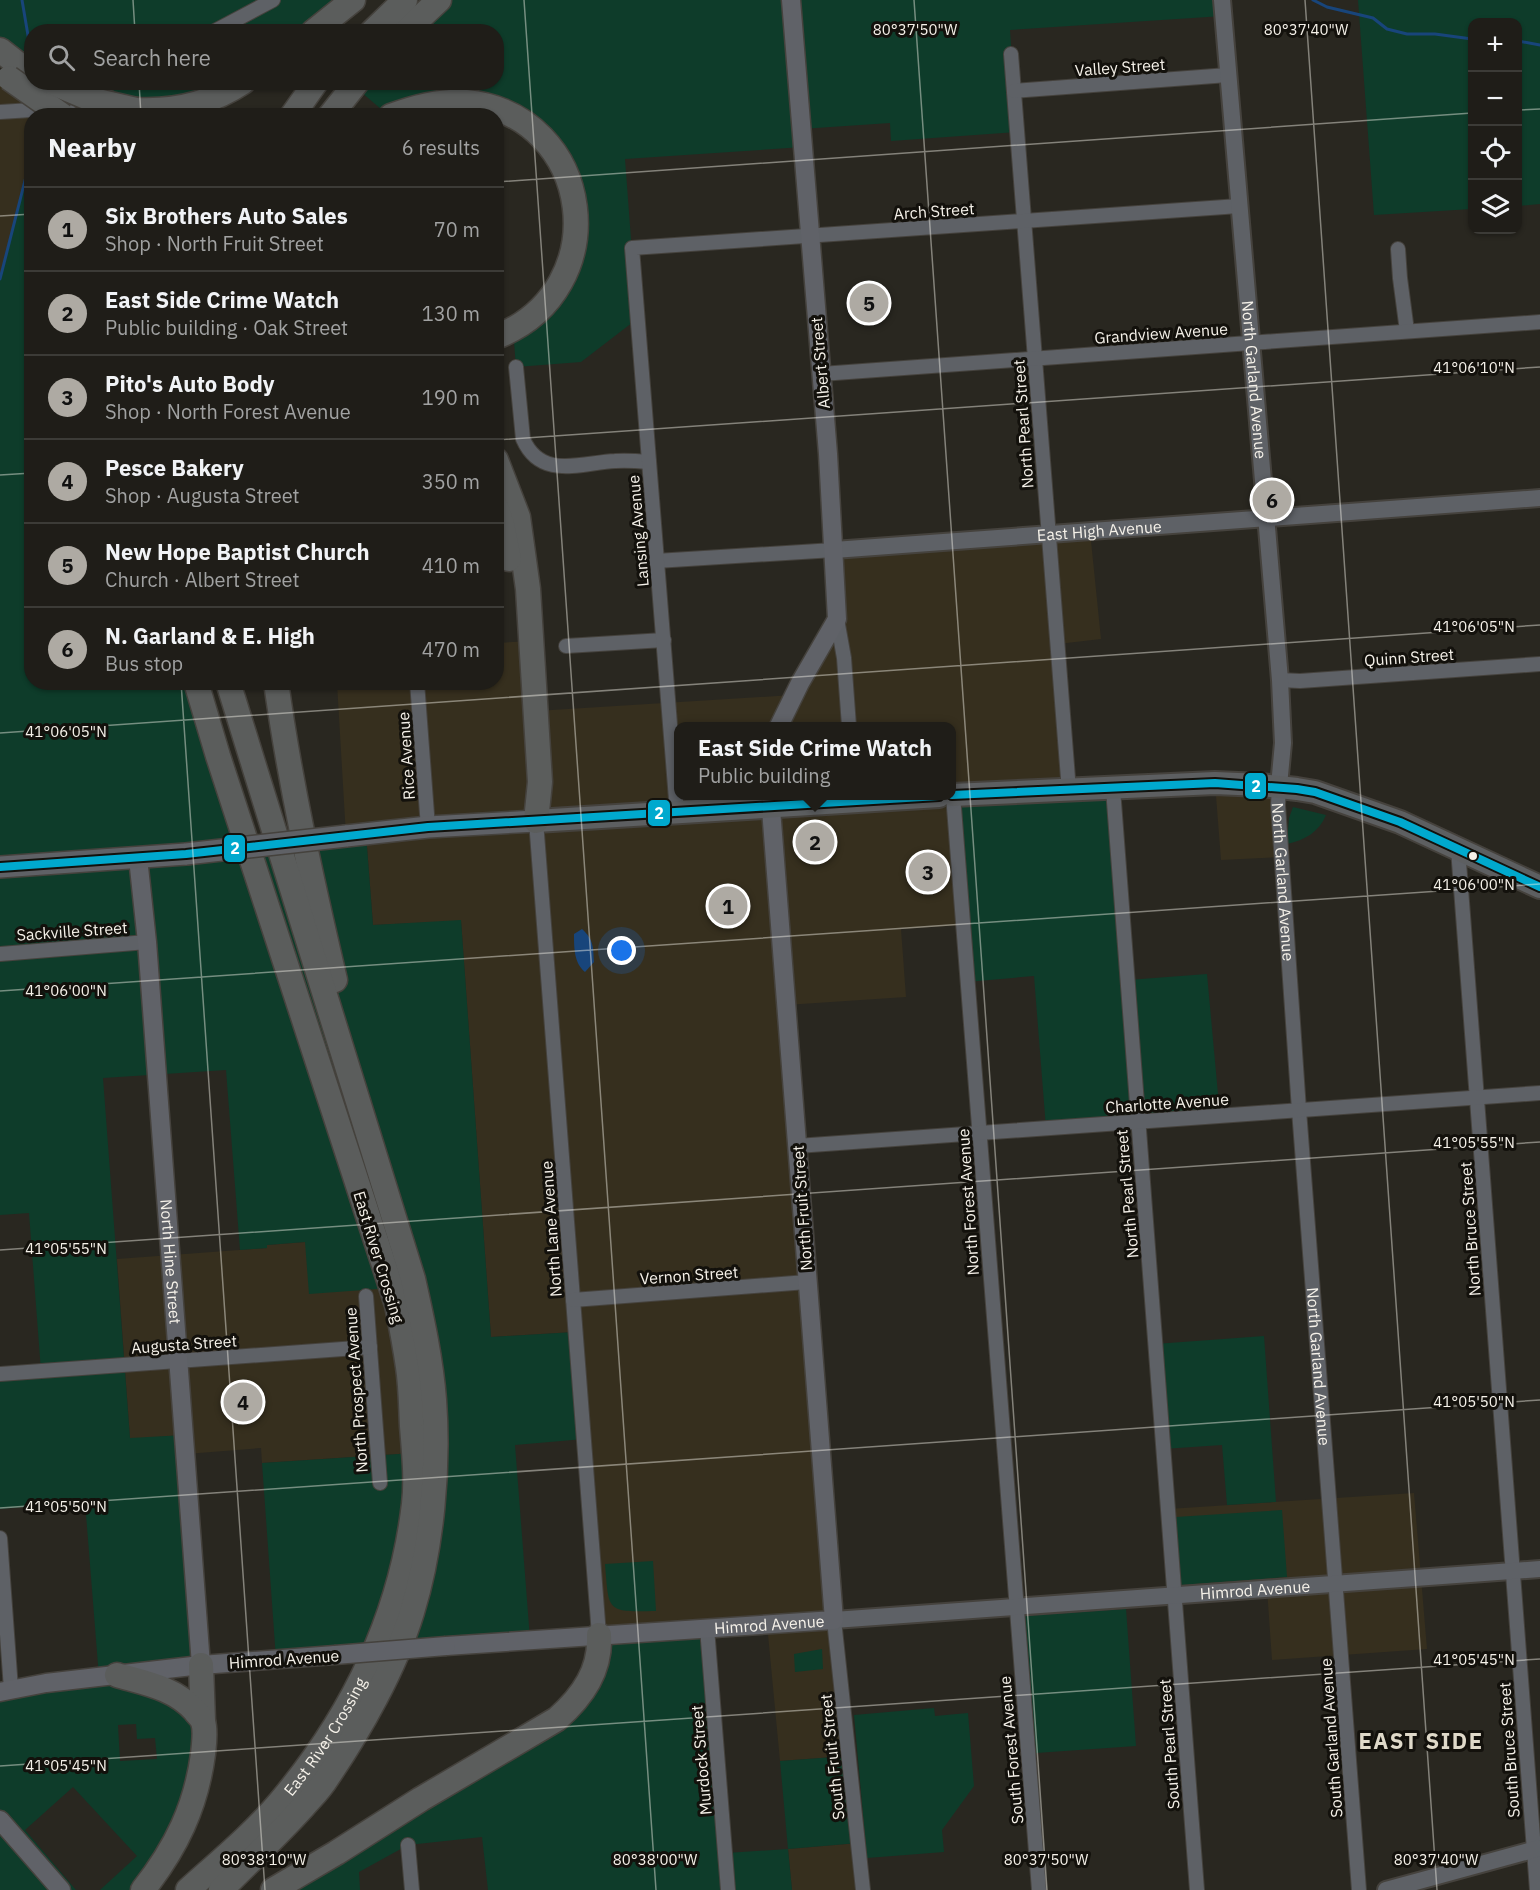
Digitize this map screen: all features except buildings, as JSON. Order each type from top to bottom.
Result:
[{"type":"highway","points":[[323,24],[353,0]]},
{"type":"highway","points":[[380,24],[405,0]]},
{"type":"highway","points":[[414,24],[439,0]]},
{"type":"highway","points":[[36,90],[51,108]]},
{"type":"highway","points":[[47,90],[73,108]]},
{"type":"highway","points":[[70,90],[93,100],[127,108]]},
{"type":"highway","points":[[177,108],[199,104],[227,90]]},
{"type":"highway","points":[[298,108],[310,90]]},
{"type":"highway","points":[[336,108],[351,90]]},
{"type":"highway","points":[[414,108],[445,102],[464,102],[493,108]]},
{"type":"highway","points":[[504,112],[529,125],[550,147],[571,184],[576,212],[576,237],[570,264],[560,285],[537,312],[504,333]]},
{"type":"highway","points":[[504,481],[518,517],[528,589],[540,782],[536,821]]},
{"type":"highway","points":[[504,536],[512,584],[526,782],[536,821]]},
{"type":"highway","name":"East River Crossing","points":[[188,1890],[279,1803],[317,1754],[349,1705],[381,1637],[397,1587],[408,1539],[415,1488],[408,1368],[397,1305],[197,690]]},
{"type":"highway","name":"East River Crossing","points":[[221,1890],[282,1830],[327,1779],[388,1674],[412,1614],[421,1577],[434,1488],[434,1399],[414,1279],[230,690]]},
{"type":"highway","points":[[277,690],[308,862],[376,1158]]},
{"type":"highway","points":[[956,795],[1215,783],[1280,786],[1315,792],[1400,822],[1540,887]]},
{"type":"highway","points":[[536,821],[677,812],[770,800]]},
{"type":"highway","points":[[273,1890],[557,1719],[572,1706],[589,1683],[596,1664],[599,1635]]},
{"type":"highway","points":[[143,1890],[163,1864],[186,1822],[200,1773],[204,1745],[201,1665]]},
{"type":"highway","points":[[117,1675],[174,1693],[190,1706],[203,1722]]},
{"type":"main road","name":"Albert Street","points":[[791,0],[821,374],[837,620]]},
{"type":"main road","points":[[781,722],[788,705],[837,620]]},
{"type":"main road","name":"North Fruit Street","points":[[770,800],[834,1620]]},
{"type":"main road","points":[[0,867],[186,854],[428,827],[536,821]]},
{"type":"main road","name":"North Hine Street","points":[[138,858],[147,942],[201,1665]]},
{"type":"main road","name":"Himrod Avenue","points":[[4,1693],[117,1675],[201,1665],[834,1620]]},
{"type":"main road","points":[[0,1820],[61,1890]]},
{"type":"street","points":[[228,24],[273,0]]},
{"type":"street","name":"North Garland Avenue","points":[[1222,0],[1280,680],[1283,743],[1278,804],[1336,1584]]},
{"type":"street","name":"North Pearl Street","points":[[1011,54],[1069,791]]},
{"type":"street","name":"Valley Street","points":[[1014,91],[1228,75]]},
{"type":"street","points":[[60,108],[96,90]]},
{"type":"street","points":[[6,112],[24,112]]},
{"type":"street","name":"Arch Street","points":[[632,248],[1239,206]]},
{"type":"street","name":"Lansing Avenue","points":[[632,248],[674,772]]},
{"type":"street","points":[[1398,249],[1407,331]]},
{"type":"street","name":"Grandview Avenue","points":[[821,374],[1540,322]]},
{"type":"street","points":[[516,367],[521,429],[527,447],[539,460],[556,466],[616,461],[649,462]]},
{"type":"street","name":"East High Avenue","points":[[656,561],[1540,498]]},
{"type":"street","name":"Albert Street","points":[[837,620],[844,658],[849,722]]},
{"type":"street","points":[[566,646],[664,640]]},
{"type":"street","name":"Quinn Street","points":[[1280,680],[1300,681],[1540,664]]},
{"type":"street","name":"Rice Avenue","points":[[418,690],[428,827]]},
{"type":"street","name":"North Pearl Street","points":[[1113,789],[1174,1596]]},
{"type":"street","name":"Lansing Avenue","points":[[676,800],[677,812]]},
{"type":"street","name":"North Forest Avenue","points":[[948,800],[979,1133],[1016,1607]]},
{"type":"street","name":"North Lane Avenue","points":[[536,821],[599,1635]]},
{"type":"street","name":"North Bruce Street","points":[[1458,849],[1512,1571]]},
{"type":"street","name":"Sackville Street","points":[[0,954],[147,942]]},
{"type":"street","name":"Charlotte Avenue","points":[[797,1146],[1540,1093]]},
{"type":"street","name":"Vernon Street","points":[[573,1300],[807,1282]]},
{"type":"street","name":"North Prospect Avenue","points":[[366,1296],[380,1483]]},
{"type":"street","name":"Augusta Street","points":[[0,1374],[370,1347]]},
{"type":"street","points":[[0,1539],[4,1693]]},
{"type":"street","name":"Himrod Avenue","points":[[834,1620],[1540,1569]]},
{"type":"street","name":"South Bruce Street","points":[[1512,1571],[1537,1849],[1537,1890]]},
{"type":"street","name":"South Garland Avenue","points":[[1336,1584],[1359,1890]]},
{"type":"street","name":"South Pearl Street","points":[[1174,1596],[1197,1890]]},
{"type":"street","name":"South Forest Avenue","points":[[1016,1607],[1039,1890]]},
{"type":"street","name":"South Fruit Street","points":[[834,1620],[863,1890]]},
{"type":"street","name":"Murdock Street","points":[[707,1628],[728,1890]]},
{"type":"street","points":[[408,1845],[412,1890]]},
{"type":"street","points":[[1386,1890],[1537,1849]]},
{"type":"shaded area","points":[[0,72],[39,99],[35,108],[24,108],[24,181],[0,279]]},
{"type":"shaded area","points":[[1090,531],[1101,639],[1058,644],[1069,791],[963,925],[901,929],[906,997],[786,1005],[848,1756],[780,1761],[767,1624],[599,1635],[575,1332],[491,1337],[461,921],[373,925],[366,834],[346,836],[337,690],[504,690],[504,643],[531,641],[536,711],[793,695],[837,619],[834,550]]},
{"type":"shaded area","points":[[1215,783],[1279,786],[1282,857],[1221,860]]},
{"type":"shaded area","points":[[305,1242],[391,1288],[414,1453],[262,1463],[261,1448],[186,1454],[185,1435],[130,1439],[117,1259],[267,1248],[267,1245]]},
{"type":"shaded area","points":[[1414,1493],[1427,1649],[1272,1660],[1267,1589],[1175,1596],[1168,1509]]},
{"type":"shaded area","points":[[858,1843],[863,1890],[792,1890],[788,1849]]},
{"type":"green space","points":[[0,0],[353,0],[322,24],[24,24],[24,56],[0,39]]},
{"type":"green space","points":[[439,0],[1222,0],[1223,16],[1010,30],[1017,132],[891,141],[890,123],[801,129],[803,147],[625,159],[637,319],[581,362],[516,367],[513,329],[565,274],[563,166],[504,117],[504,108],[380,108],[359,90],[504,90],[504,24],[413,24]]},
{"type":"green space","points":[[1358,0],[1540,0],[1540,204],[1522,206],[1522,18],[1468,18],[1468,209],[1374,215]]},
{"type":"green space","points":[[45,90],[231,90],[222,95],[64,105]]},
{"type":"green space","points":[[24,181],[24,690],[198,690],[247,848],[366,834],[373,925],[461,920],[491,1337],[575,1332],[584,1439],[515,1445],[530,1639],[276,1659],[262,1463],[414,1453],[391,1288],[309,1294],[305,1242],[240,1250],[226,1070],[103,1078],[130,1438],[185,1435],[201,1665],[119,1675],[174,1693],[204,1745],[143,1890],[100,1890],[137,1856],[73,1787],[25,1830],[76,1890],[0,1890],[0,1699],[99,1677],[85,1502],[0,1509],[0,1374],[41,1371],[29,1213],[0,1215],[0,278]],"holes":[[[136,1724],[137,1739],[155,1738],[157,1759],[120,1761],[118,1725]]]},
{"type":"green space","points":[[1113,789],[1128,980],[1207,974],[1220,1116],[1046,1128],[1034,976],[967,982],[953,800],[956,800],[956,795]]},
{"type":"green space","points":[[1293,807],[1326,815],[1311,834],[1287,844],[1289,818]]},
{"type":"green space","points":[[1264,1336],[1276,1502],[1227,1505],[1222,1445],[1163,1449],[1155,1344]]},
{"type":"green space","points":[[1282,1510],[1287,1577],[1181,1585],[1176,1517]]},
{"type":"green space","points":[[653,1561],[656,1611],[628,1611],[613,1606],[608,1592],[605,1564]]},
{"type":"green space","points":[[1126,1609],[1136,1746],[1036,1753],[1025,1616]]},
{"type":"green space","points":[[707,1628],[726,1853],[788,1849],[792,1890],[488,1890],[482,1837],[408,1845],[359,1872],[360,1890],[273,1890],[557,1719],[599,1644]]},
{"type":"green space","points":[[822,1649],[823,1669],[795,1672],[794,1654]]},
{"type":"green space","points":[[934,1708],[935,1716],[968,1713],[974,1786],[942,1830],[944,1852],[867,1858],[854,1715]]},
{"type":"green space","points":[[848,1756],[858,1843],[788,1849],[780,1761]]},
{"type":"water","points":[[582,929],[591,940],[594,962],[585,972],[577,960],[574,945],[574,934]]},
{"type":"waterway","points":[[22,0],[26,24]]},
{"type":"waterway","points":[[1313,0],[1327,7],[1373,18],[1387,29],[1407,34],[1435,34],[1468,38]]},
{"type":"waterway","points":[[1522,42],[1540,45]]},
{"type":"waterway","points":[[0,279],[24,184]]},
{"type":"transit line","name":"2","points":[[956,795],[1215,783],[1297,789],[1315,792],[1400,822],[1540,887]]},
{"type":"transit line","name":"2","points":[[0,867],[186,854],[428,827],[873,800]]},
{"type":"place","name":"New Hope Baptist Church","points":[[869,303]]},
{"type":"place","name":"N. Garland & E. High","points":[[1272,500]]},
{"type":"place","name":"East Side Crime Watch","points":[[815,842]]},
{"type":"place","name":"Pito's Auto Body","points":[[928,872]]},
{"type":"place","name":"Six Brothers Auto Sales","points":[[728,906]]},
{"type":"place","name":"Pesce Bakery","points":[[243,1402]]},
{"type":"district","name":"EAST SIDE","points":[[1421,1740]]}]
